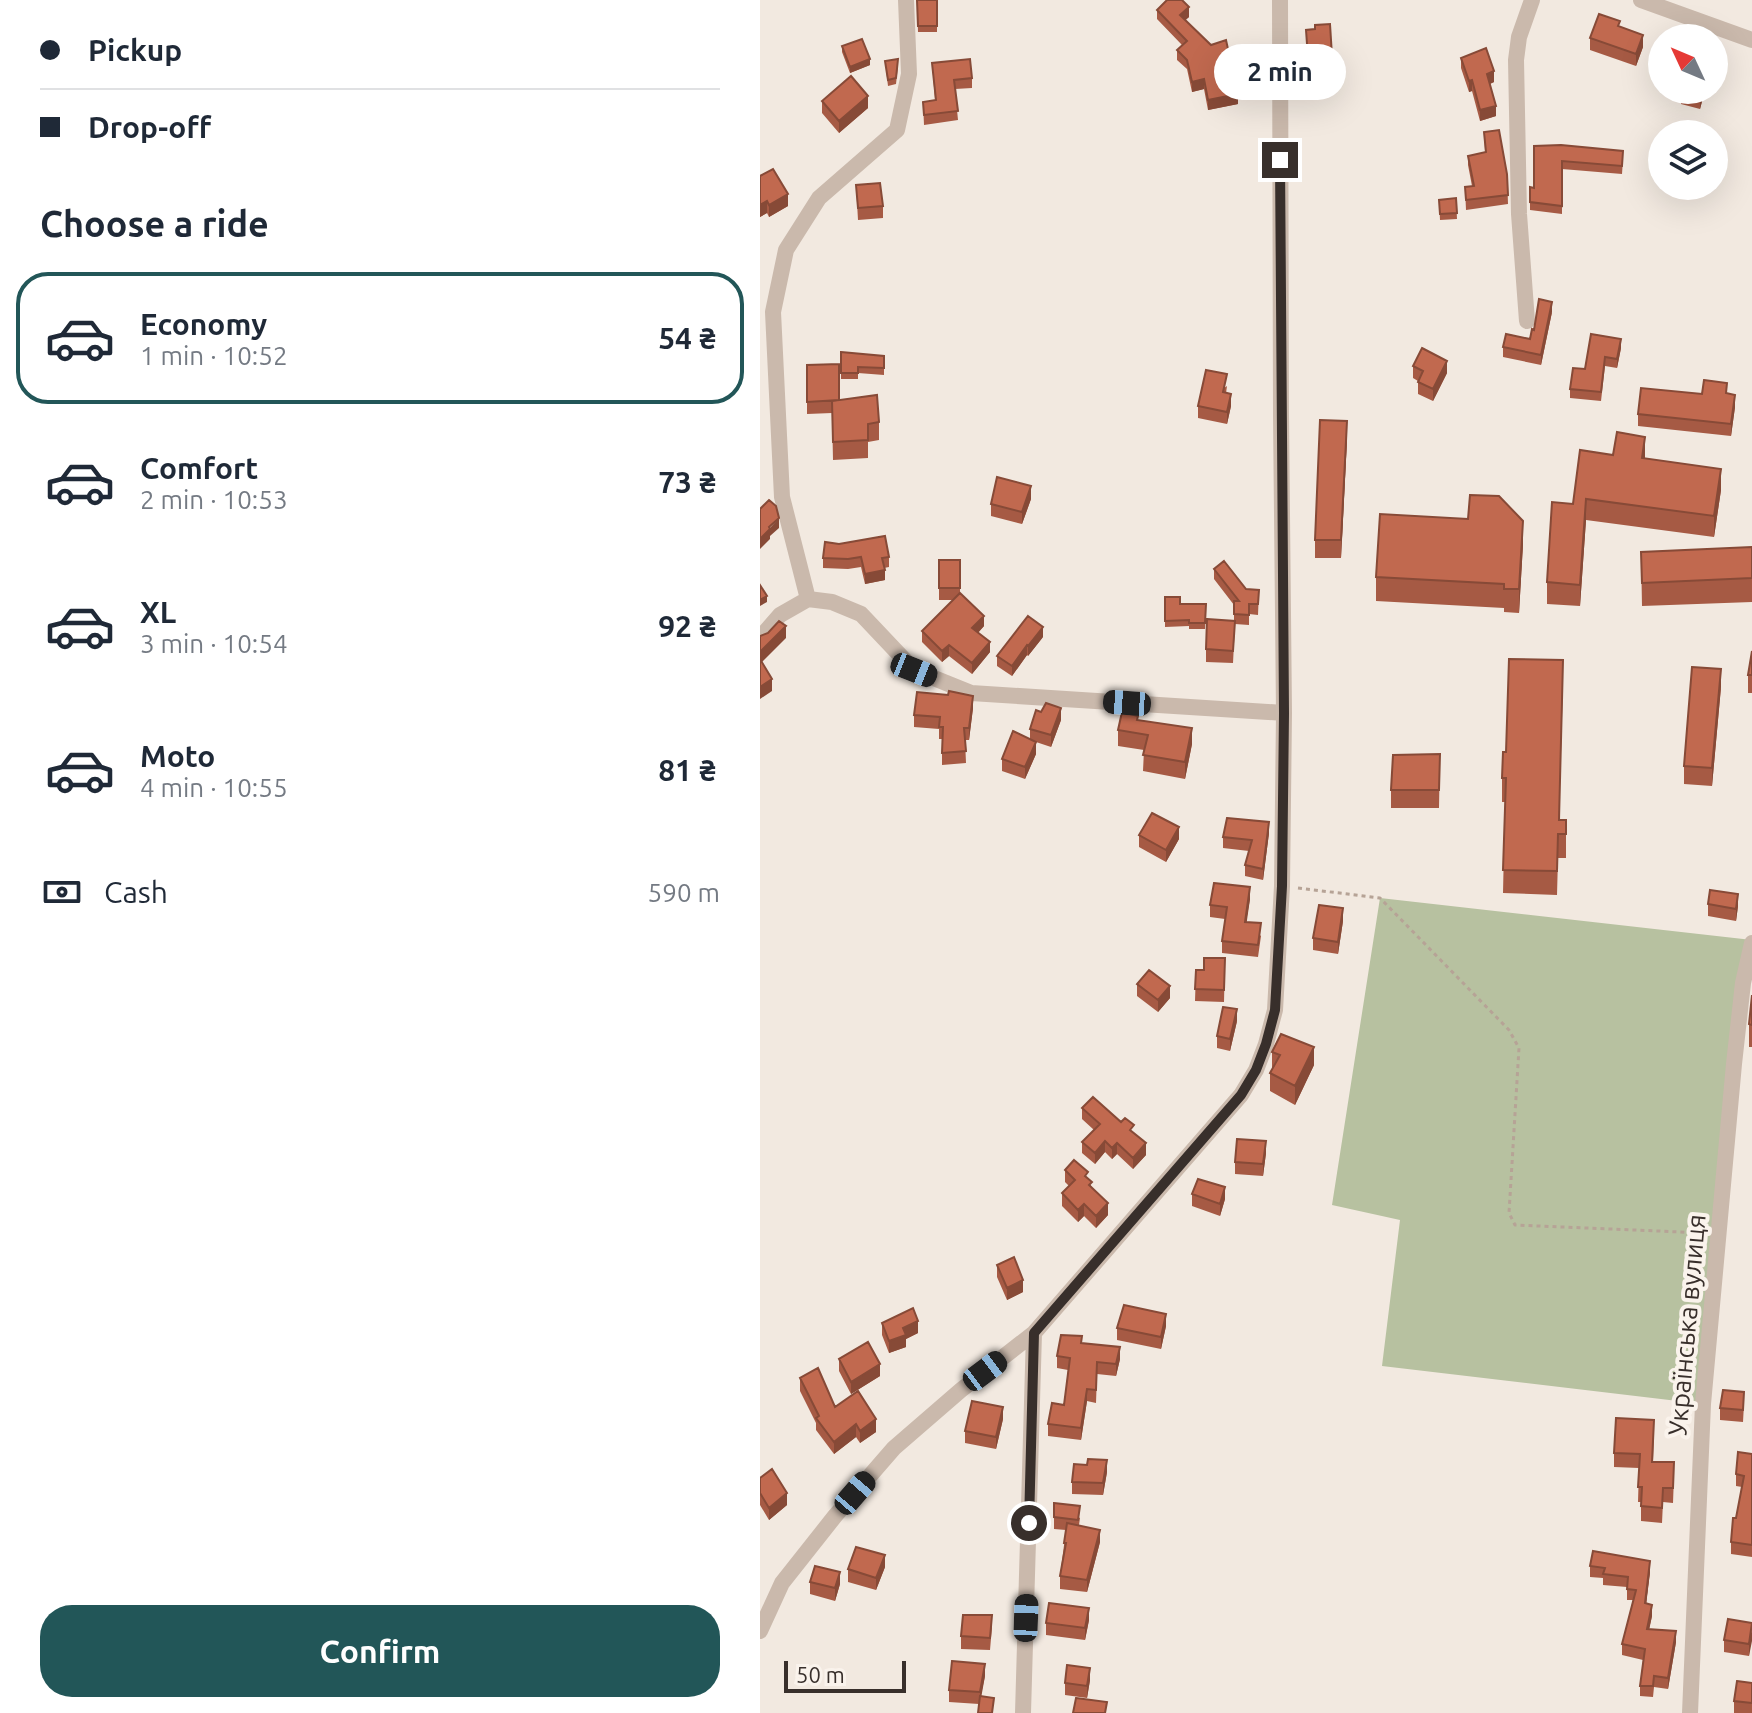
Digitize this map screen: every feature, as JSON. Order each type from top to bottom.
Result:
[{"type":"street","points":[[808,599],[782,497],[773,312],[786,250],[819,198],[897,130],[909,74],[906,0]]},
{"type":"street","points":[[760,1631],[782,1583],[835,1516],[894,1448],[1034,1333],[1241,1095],[1256,1070],[1266,1044],[1275,1010],[1282,886],[1280,0]]},
{"type":"street","points":[[1527,321],[1519,214],[1516,60],[1519,37],[1532,0]]},
{"type":"street","points":[[1641,0],[1752,40]]},
{"type":"street","points":[[760,638],[780,615],[808,599],[832,602],[861,614],[914,670],[971,693],[1284,713]]},
{"type":"street","name":"Українська вулиця","points":[[1690,1713],[1703,1404],[1743,983],[1752,943]]},
{"type":"street","points":[[1023,1713],[1034,1333]]},
{"type":"path","points":[[1282,886],[1380,898],[1509,1030],[1519,1048],[1509,1213],[1515,1225],[1718,1234]]},
{"type":"green space","points":[[1380,898],[1752,940],[1703,1404],[1382,1366],[1400,1220],[1332,1205]]},
{"type":"building","points":[[917,0],[937,0],[937,26],[918,26]]},
{"type":"building","points":[[1167,0],[1182,0],[1189,7],[1180,15],[1211,45],[1226,40],[1238,94],[1208,100],[1204,79],[1192,82],[1187,60],[1177,50],[1187,41],[1157,10]]},
{"type":"building","points":[[1599,14],[1620,21],[1618,26],[1643,35],[1636,54],[1590,38]]},
{"type":"building","points":[[1330,24],[1332,56],[1308,58],[1306,30],[1315,29],[1315,25]]},
{"type":"building","points":[[862,39],[870,59],[850,67],[842,46]]},
{"type":"building","points":[[1486,48],[1494,71],[1487,74],[1496,106],[1480,110],[1472,80],[1469,81],[1461,58]]},
{"type":"building","points":[[898,59],[896,78],[888,80],[885,61]]},
{"type":"building","points":[[970,59],[972,78],[954,80],[958,111],[924,115],[923,102],[936,100],[932,63]]},
{"type":"building","points":[[851,76],[868,96],[839,121],[822,101]]},
{"type":"building","points":[[1499,130],[1508,195],[1466,200],[1465,187],[1474,186],[1468,156],[1486,152],[1484,132]]},
{"type":"building","points":[[1561,145],[1623,151],[1622,166],[1562,161],[1562,206],[1530,202],[1530,187],[1534,188],[1534,146]]},
{"type":"building","points":[[773,169],[788,194],[769,205],[767,201],[760,205],[760,176]]},
{"type":"building","points":[[880,183],[883,206],[858,208],[856,185]]},
{"type":"building","points":[[1456,198],[1457,213],[1440,214],[1439,200]]},
{"type":"building","points":[[1539,299],[1552,302],[1541,355],[1503,347],[1506,334],[1530,339]]},
{"type":"building","points":[[1591,334],[1621,339],[1617,359],[1605,357],[1601,392],[1570,389],[1573,368],[1585,369]]},
{"type":"building","points":[[1422,348],[1447,361],[1433,389],[1418,382],[1423,371],[1413,366]]},
{"type":"building","points":[[841,352],[884,356],[884,368],[858,367],[858,373],[841,373]]},
{"type":"building","points":[[839,364],[839,400],[807,402],[807,365]]},
{"type":"building","points":[[1206,370],[1227,374],[1223,392],[1231,394],[1227,412],[1198,406]]},
{"type":"building","points":[[1704,380],[1727,383],[1726,393],[1735,395],[1731,424],[1638,414],[1641,388],[1702,394]]},
{"type":"building","points":[[877,395],[879,422],[868,424],[868,440],[833,442],[832,401]]},
{"type":"building","points":[[1320,420],[1347,421],[1341,540],[1315,540]]},
{"type":"building","points":[[1617,432],[1645,437],[1642,458],[1721,469],[1714,516],[1586,499],[1580,585],[1547,582],[1552,502],[1573,504],[1580,450],[1613,455]]},
{"type":"building","points":[[997,477],[1031,486],[1022,512],[991,504]]},
{"type":"building","points":[[1470,495],[1499,496],[1523,521],[1519,589],[1504,589],[1504,584],[1376,577],[1380,514],[1468,519]]},
{"type":"building","points":[[769,500],[776,506],[779,518],[760,539],[760,509]]},
{"type":"building","points":[[885,536],[889,557],[882,558],[885,570],[865,574],[861,557],[823,558],[825,542],[839,544]]},
{"type":"building","points":[[1752,547],[1752,578],[1642,583],[1641,552]]},
{"type":"building","points":[[939,560],[960,560],[960,588],[939,588]]},
{"type":"building","points":[[1224,561],[1246,589],[1259,590],[1258,604],[1249,604],[1249,615],[1234,614],[1234,601],[1239,601],[1214,569]]},
{"type":"building","points":[[760,585],[767,596],[760,600]]},
{"type":"building","points":[[960,593],[984,616],[972,628],[990,642],[972,663],[949,645],[942,651],[922,631]]},
{"type":"building","points":[[1165,597],[1180,597],[1180,604],[1206,604],[1205,623],[1165,621]]},
{"type":"building","points":[[1028,616],[1043,627],[1012,666],[997,656]]},
{"type":"building","points":[[1207,619],[1235,621],[1233,651],[1206,649]]},
{"type":"building","points":[[779,621],[786,626],[760,652],[760,636],[768,633]]},
{"type":"building","points":[[1752,651],[1752,675],[1748,675]]},
{"type":"building","points":[[760,659],[772,679],[760,687]]},
{"type":"building","points":[[1509,659],[1563,660],[1559,820],[1566,820],[1566,834],[1558,834],[1557,871],[1503,870],[1506,778],[1502,778],[1503,752],[1506,752]]},
{"type":"building","points":[[1692,667],[1721,669],[1712,768],[1684,766]]},
{"type":"building","points":[[949,691],[973,696],[969,728],[964,728],[966,751],[942,753],[943,727],[939,727],[940,717],[914,715],[917,692],[948,695]]},
{"type":"building","points":[[1046,703],[1061,708],[1051,735],[1030,729],[1036,710],[1041,712]]},
{"type":"building","points":[[1122,712],[1138,716],[1137,720],[1192,728],[1185,762],[1143,755],[1148,735],[1118,730]]},
{"type":"building","points":[[1013,731],[1036,742],[1025,767],[1002,759]]},
{"type":"building","points":[[1440,754],[1439,790],[1391,790],[1393,755]]},
{"type":"building","points":[[1152,813],[1179,827],[1166,850],[1139,835]]},
{"type":"building","points":[[1227,818],[1269,822],[1263,869],[1245,865],[1252,840],[1223,837]]},
{"type":"building","points":[[1214,883],[1250,887],[1245,922],[1261,923],[1258,945],[1222,941],[1227,907],[1210,905]]},
{"type":"building","points":[[1710,890],[1738,894],[1736,909],[1708,904]]},
{"type":"building","points":[[1319,905],[1343,908],[1338,942],[1313,938]]},
{"type":"building","points":[[1204,958],[1225,958],[1224,990],[1195,989],[1196,970],[1204,970]]},
{"type":"building","points":[[1149,970],[1170,986],[1158,1000],[1137,984]]},
{"type":"building","points":[[1752,995],[1752,1025],[1749,1024]]},
{"type":"building","points":[[1223,1007],[1237,1009],[1230,1039],[1217,1036]]},
{"type":"building","points":[[1281,1034],[1314,1047],[1295,1086],[1270,1073],[1280,1055],[1272,1052]]},
{"type":"building","points":[[1093,1097],[1121,1122],[1125,1118],[1134,1125],[1130,1130],[1146,1143],[1133,1158],[1117,1143],[1112,1148],[1105,1141],[1095,1153],[1082,1142],[1100,1124],[1082,1108]]},
{"type":"building","points":[[1237,1139],[1266,1141],[1263,1164],[1235,1162]]},
{"type":"building","points":[[1074,1160],[1088,1172],[1085,1176],[1092,1182],[1089,1185],[1108,1203],[1096,1216],[1084,1204],[1078,1210],[1062,1193],[1075,1180],[1065,1170]]},
{"type":"building","points":[[1198,1179],[1225,1187],[1220,1204],[1192,1194]]},
{"type":"building","points":[[1014,1257],[1023,1280],[1007,1288],[997,1265]]},
{"type":"building","points":[[1124,1305],[1166,1314],[1161,1337],[1117,1328]]},
{"type":"building","points":[[913,1308],[918,1321],[903,1328],[906,1335],[889,1341],[882,1323]]},
{"type":"building","points":[[1061,1335],[1082,1336],[1081,1343],[1120,1347],[1116,1364],[1097,1362],[1096,1390],[1087,1389],[1081,1428],[1048,1424],[1052,1403],[1064,1405],[1070,1358],[1057,1356]]},
{"type":"building","points":[[868,1342],[880,1364],[851,1382],[839,1359]]},
{"type":"building","points":[[818,1368],[835,1407],[858,1391],[876,1419],[860,1431],[856,1424],[834,1442],[816,1418],[819,1416],[800,1378]]},
{"type":"building","points":[[1723,1390],[1744,1392],[1743,1410],[1720,1408]]},
{"type":"building","points":[[972,1401],[1003,1407],[996,1437],[965,1431]]},
{"type":"building","points":[[1616,1418],[1654,1420],[1652,1462],[1674,1462],[1673,1488],[1663,1488],[1662,1508],[1641,1506],[1642,1487],[1638,1487],[1640,1454],[1614,1453]]},
{"type":"building","points":[[1738,1452],[1752,1454],[1752,1545],[1731,1542],[1733,1518],[1736,1518],[1744,1476],[1736,1474]]},
{"type":"building","points":[[1088,1459],[1107,1460],[1103,1483],[1072,1482],[1074,1464],[1087,1465]]},
{"type":"building","points":[[772,1469],[787,1493],[769,1508],[760,1493],[760,1478]]},
{"type":"building","points":[[1054,1503],[1080,1506],[1078,1520],[1054,1517]]},
{"type":"building","points":[[1067,1523],[1100,1530],[1087,1580],[1060,1576]]},
{"type":"building","points":[[856,1547],[885,1555],[876,1578],[848,1569]]},
{"type":"building","points":[[1593,1551],[1650,1561],[1645,1603],[1652,1605],[1647,1629],[1676,1631],[1668,1678],[1654,1676],[1653,1686],[1640,1686],[1645,1649],[1622,1644],[1636,1590],[1627,1589],[1628,1577],[1603,1574],[1605,1568],[1590,1566]]},
{"type":"building","points":[[815,1566],[840,1572],[835,1588],[810,1582]]},
{"type":"building","points":[[1049,1603],[1089,1608],[1085,1628],[1046,1623]]},
{"type":"building","points":[[963,1615],[992,1615],[990,1638],[961,1636]]},
{"type":"building","points":[[1728,1619],[1752,1623],[1749,1644],[1724,1640]]},
{"type":"building","points":[[952,1661],[985,1664],[980,1692],[949,1690]]},
{"type":"building","points":[[1067,1665],[1090,1668],[1087,1686],[1065,1683]]},
{"type":"building","points":[[1737,1681],[1752,1683],[1752,1703],[1734,1701]]},
{"type":"building","points":[[980,1696],[994,1698],[992,1713],[978,1713]]},
{"type":"building","points":[[1076,1698],[1107,1702],[1105,1713],[1073,1713]]},
{"type":"route","points":[[1029,1523],[1034,1333],[1241,1095],[1256,1070],[1275,1010],[1282,886],[1284,713],[1280,160]]}]
